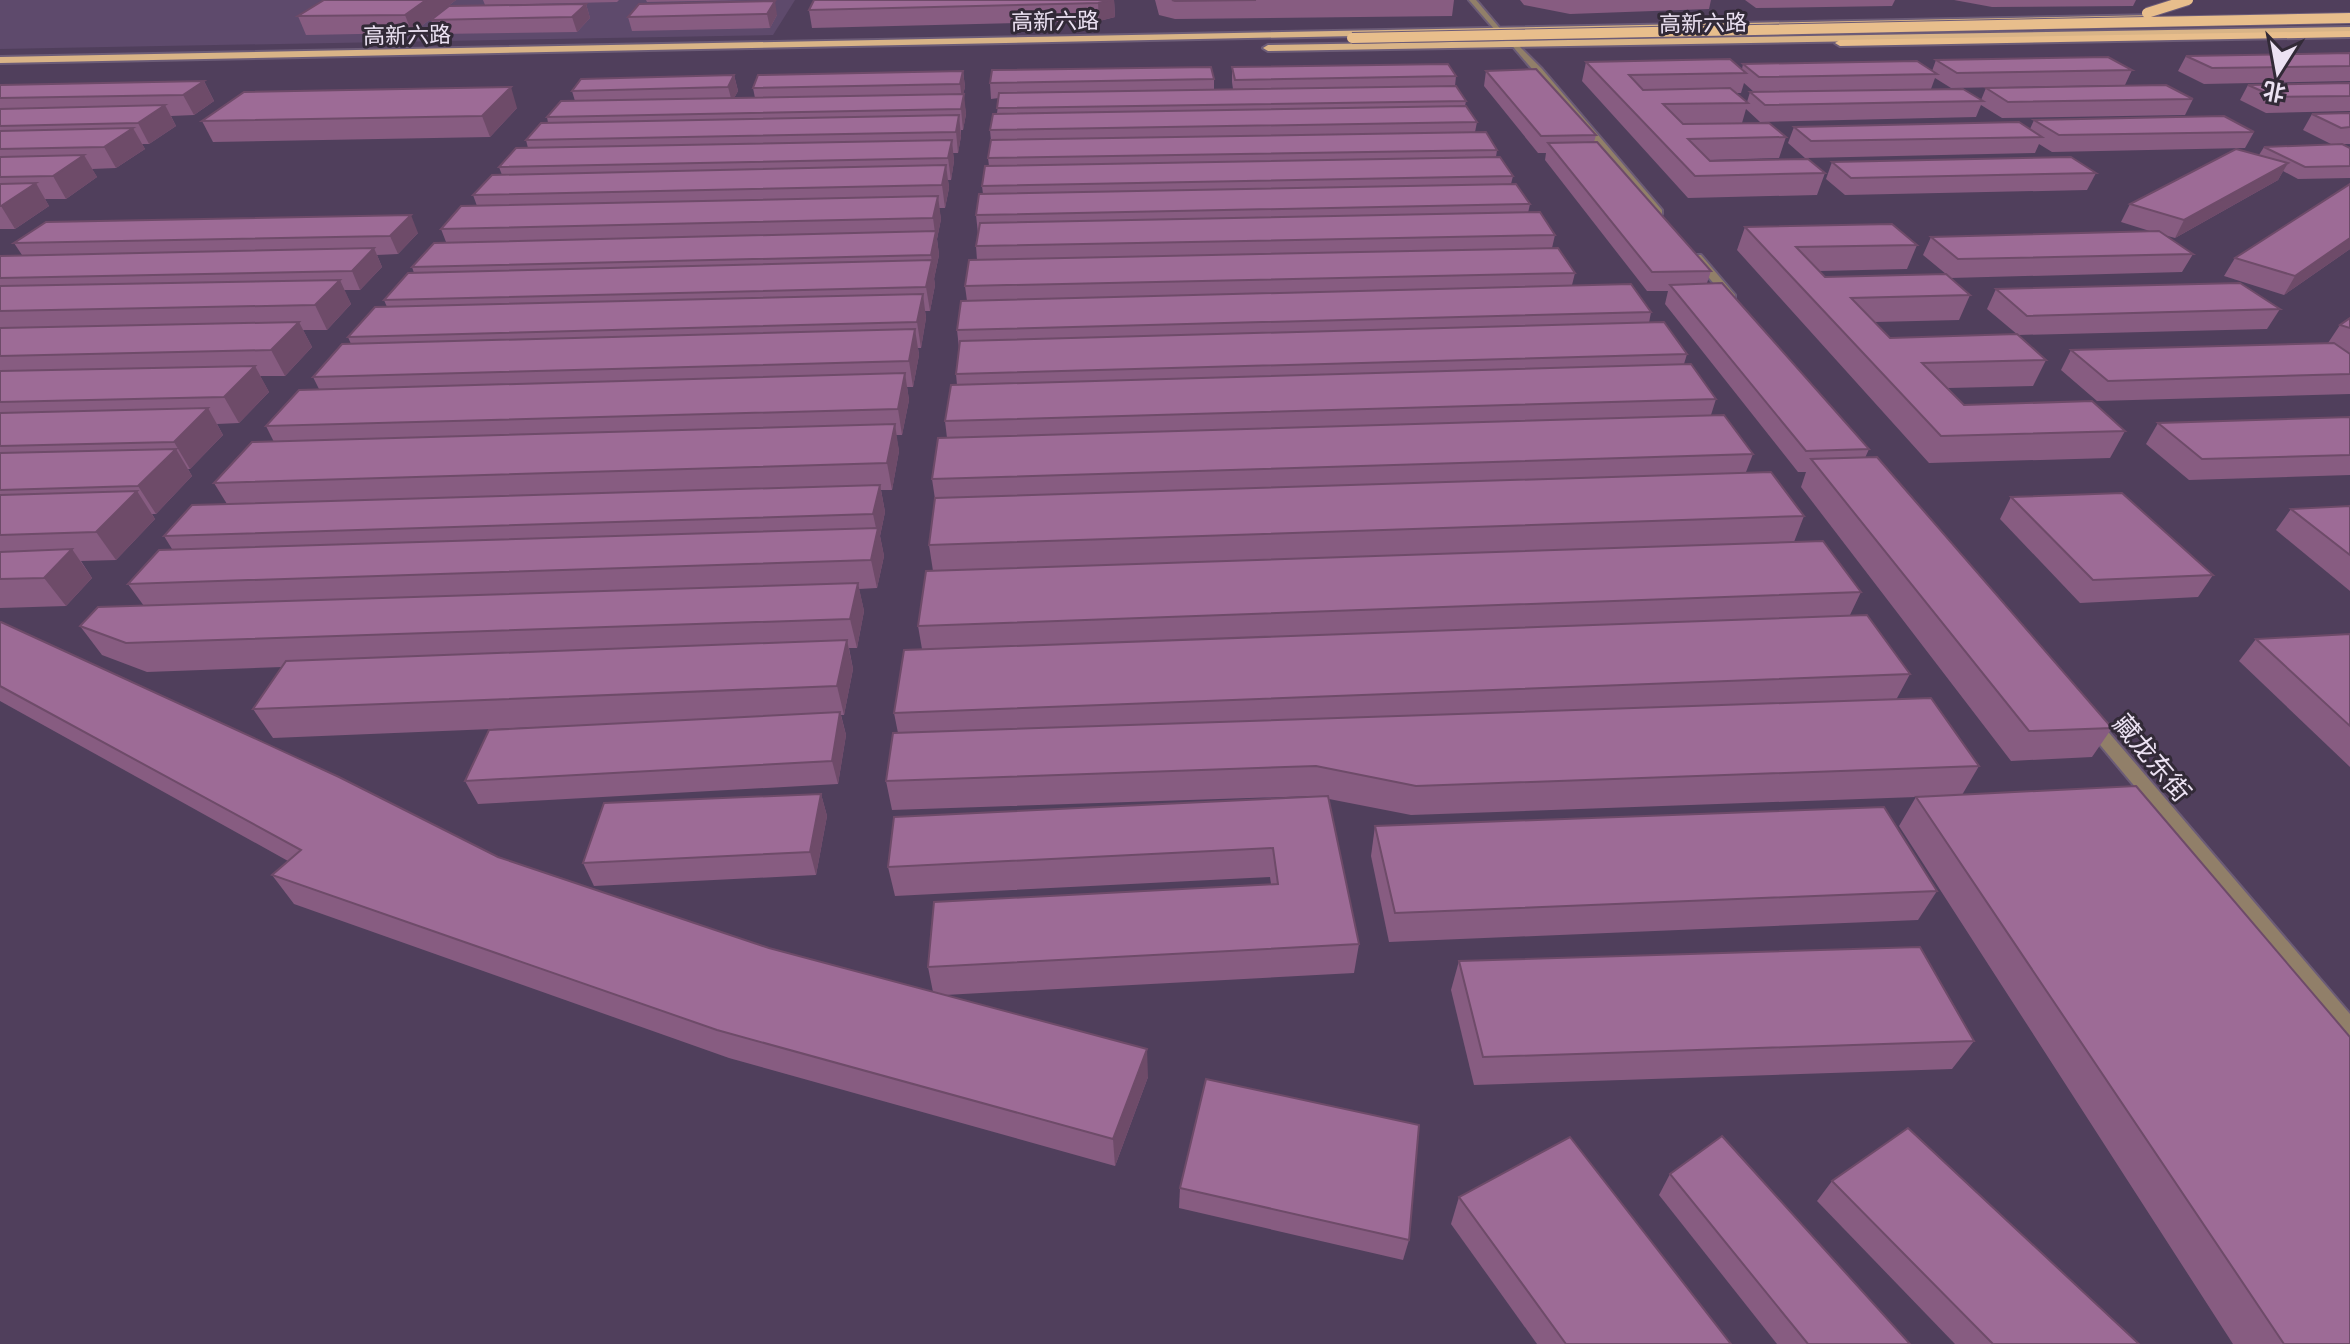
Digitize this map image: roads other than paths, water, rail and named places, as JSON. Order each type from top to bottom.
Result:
[{"type":"highway","points":[[1998,25],[2123,16],[2175,6],[2188,0]]},
{"type":"highway","points":[[1352,38],[2350,16]]},
{"type":"highway","points":[[1840,43],[2350,32]]},
{"type":"main road","name":"高新六路","points":[[0,60],[2350,16]]},
{"type":"main road","name":"高新六路","points":[[1258,49],[2350,32]]},
{"type":"main road","points":[[677,59],[740,57]]},
{"type":"main road","points":[[598,60],[630,60]]},
{"type":"main road","points":[[0,71],[156,69]]},
{"type":"street","points":[[1472,0],[1497,30],[1539,71],[1673,228]]},
{"type":"street","points":[[1683,241],[1745,313]]},
{"type":"street","name":"藏龙东街","points":[[2083,713],[2350,1029]]}]
